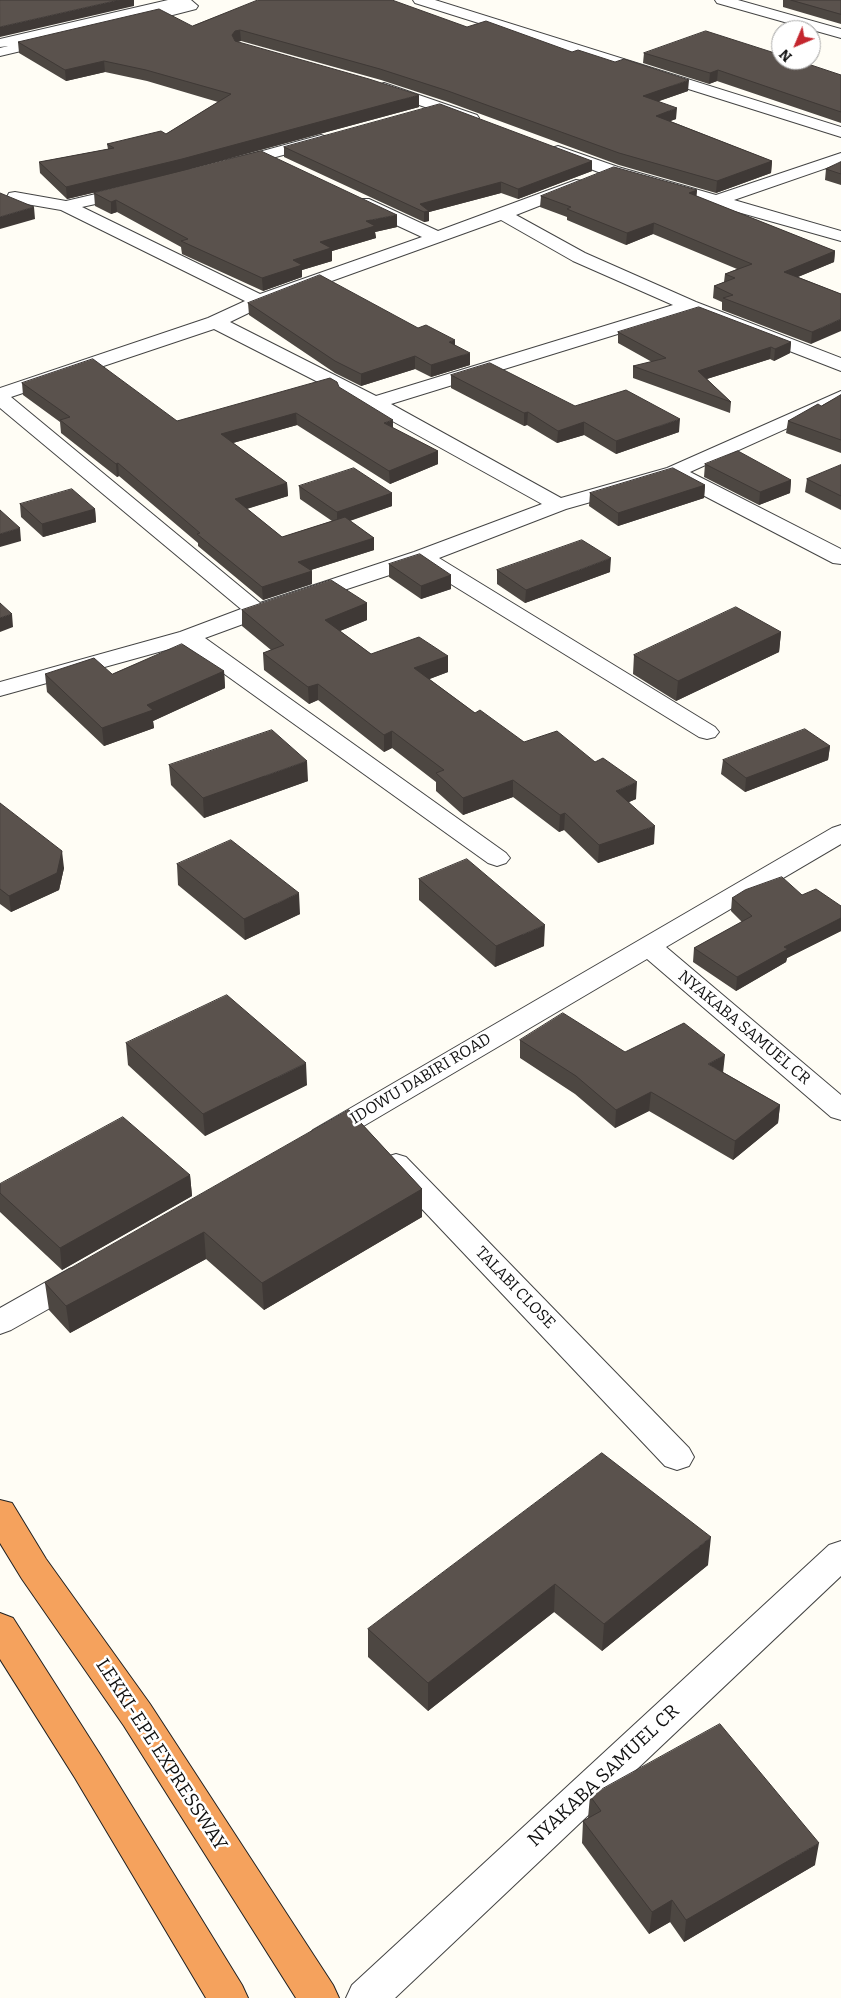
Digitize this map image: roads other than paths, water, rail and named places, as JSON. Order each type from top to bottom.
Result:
[{"type":"highway","name":"LEKKI-EPE EXPRESSWAY","points":[[0,1513],[34,1569],[137,1715],[319,1998]]},
{"type":"highway","points":[[0,1628],[93,1775],[228,1998]]},
{"type":"street","points":[[420,0],[841,132]]},
{"type":"street","points":[[722,0],[841,34]]},
{"type":"street","points":[[0,43],[178,2],[192,6],[0,52]]},
{"type":"street","points":[[366,82],[486,124]]},
{"type":"street","points":[[413,115],[441,107]]},
{"type":"street","points":[[216,168],[338,135]]},
{"type":"street","points":[[540,144],[612,171],[841,236]]},
{"type":"street","points":[[262,155],[288,167]]},
{"type":"street","points":[[719,200],[841,158]]},
{"type":"street","points":[[0,396],[215,322],[259,301],[502,214],[612,171]]},
{"type":"street","points":[[66,206],[141,188]]},
{"type":"street","points":[[349,196],[436,237]]},
{"type":"street","points":[[16,197],[66,206],[259,301]]},
{"type":"street","points":[[502,214],[579,257],[690,306],[841,364]]},
{"type":"street","points":[[374,403],[690,306]]},
{"type":"street","points":[[215,322],[374,403],[559,505]]},
{"type":"street","points":[[0,396],[257,611]]},
{"type":"street","points":[[0,689],[188,637],[257,611],[422,556],[559,505],[674,472],[841,397]]},
{"type":"street","points":[[674,472],[841,558]]},
{"type":"street","points":[[422,556],[707,732]]},
{"type":"street","points":[[188,637],[497,858]]},
{"type":"street","name":"IDOWU DABIRI ROAD","points":[[301,1149],[841,833]]},
{"type":"street","name":"NYAKABA SAMUEL CR","points":[[648,945],[841,1110]]},
{"type":"street","name":"TALABI CLOSE","points":[[353,1120],[677,1457]]},
{"type":"street","points":[[0,1322],[103,1263]]},
{"type":"street","name":"NYAKABA SAMUEL CR","points":[[366,1998],[841,1554]]}]
